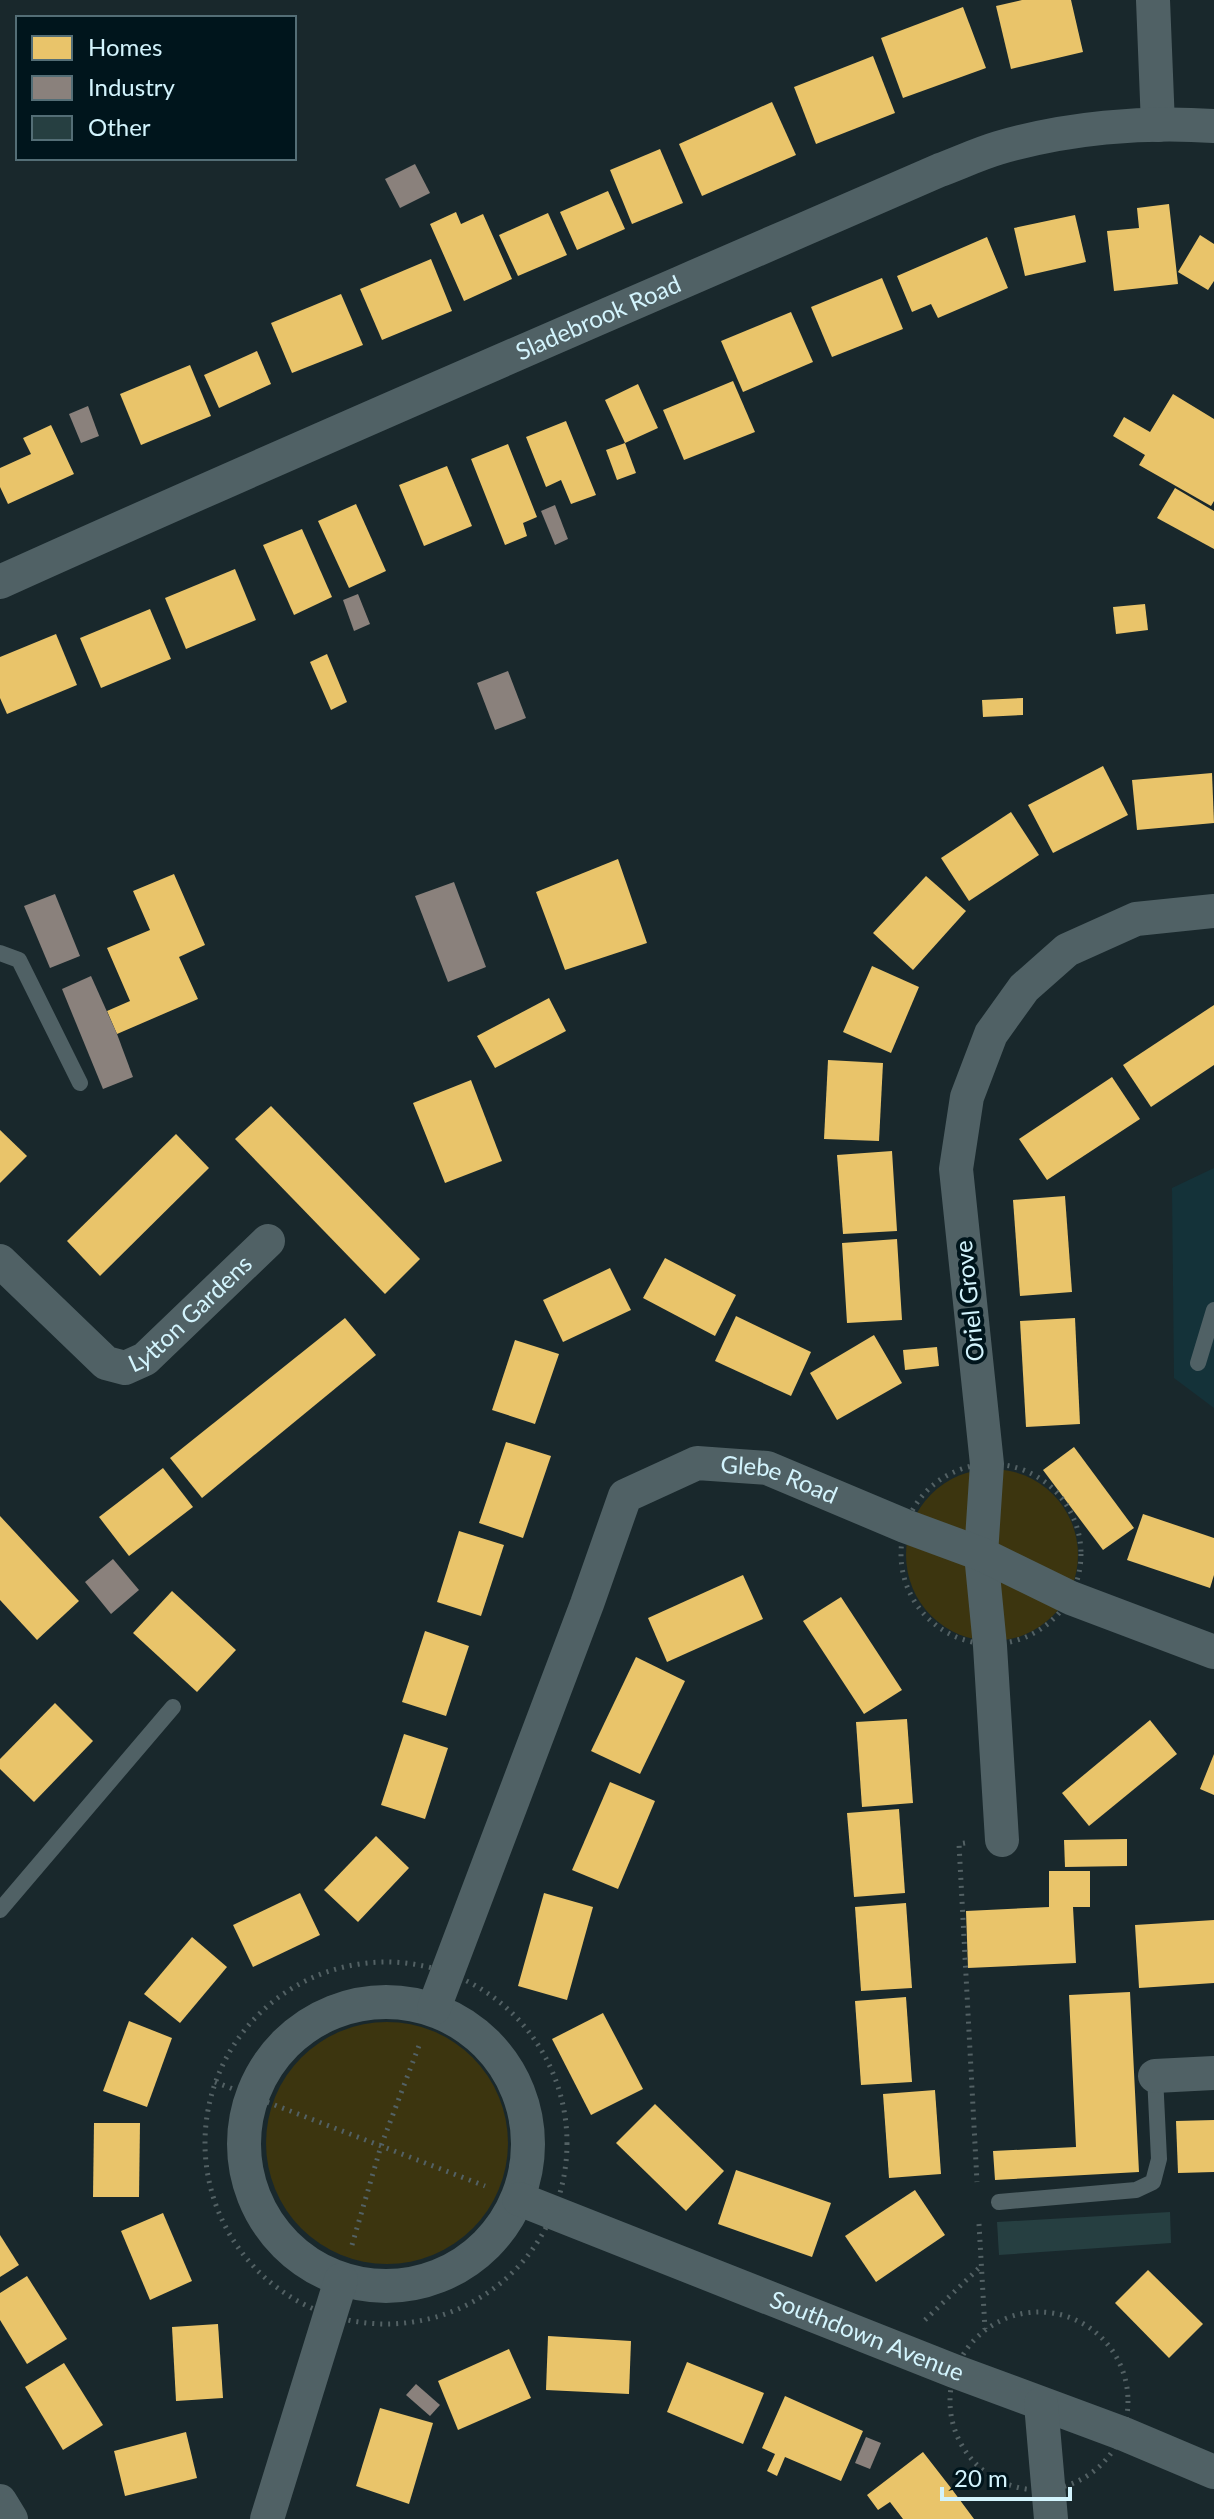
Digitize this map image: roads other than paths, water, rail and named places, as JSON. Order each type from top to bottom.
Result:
[{"type":"street","points":[[1153,0],[1158,125]]},
{"type":"street","name":"Sladebrook Road","points":[[0,582],[351,424],[940,170],[998,148],[1056,135],[1158,125],[1214,126]]},
{"type":"street","name":"Oriel Grove","points":[[1002,1840],[981,1554],[987,1464],[956,1169],[967,1097],[991,1034],[1024,988],[1067,950],[1136,919],[1214,911]]},
{"type":"street","name":"Lytton Gardens","points":[[0,1261],[106,1363],[125,1368],[145,1359],[268,1241]]},
{"type":"street","name":"Glebe Road","points":[[434,2008],[625,1496],[697,1463],[767,1468],[981,1554],[1071,1598],[1214,1652]]},
{"type":"street","points":[[397,2001],[434,2008],[484,2039],[505,2063],[527,2115],[530,2150],[519,2199],[507,2221],[465,2264],[426,2282],[398,2288],[341,2280],[295,2256],[267,2224],[251,2192],[243,2128],[258,2079],[273,2055],[316,2019],[344,2007],[397,2001]]},
{"type":"street","points":[[1155,2076],[1214,2073]]},
{"type":"street","name":"Southdown Avenue","points":[[519,2199],[1124,2434],[1214,2472]]},
{"type":"street","points":[[267,2519],[341,2280]]},
{"type":"street","points":[[1041,2404],[1051,2519]]},
{"type":"street","points":[[0,2501],[11,2519]]},
{"type":"lane","points":[[0,953],[19,960],[80,1083]]},
{"type":"lane","points":[[1198,1363],[1214,1310]]},
{"type":"lane","points":[[0,1910],[173,1707]]},
{"type":"lane","points":[[999,2202],[1136,2190],[1153,2182],[1159,2159],[1155,2076]]}]
